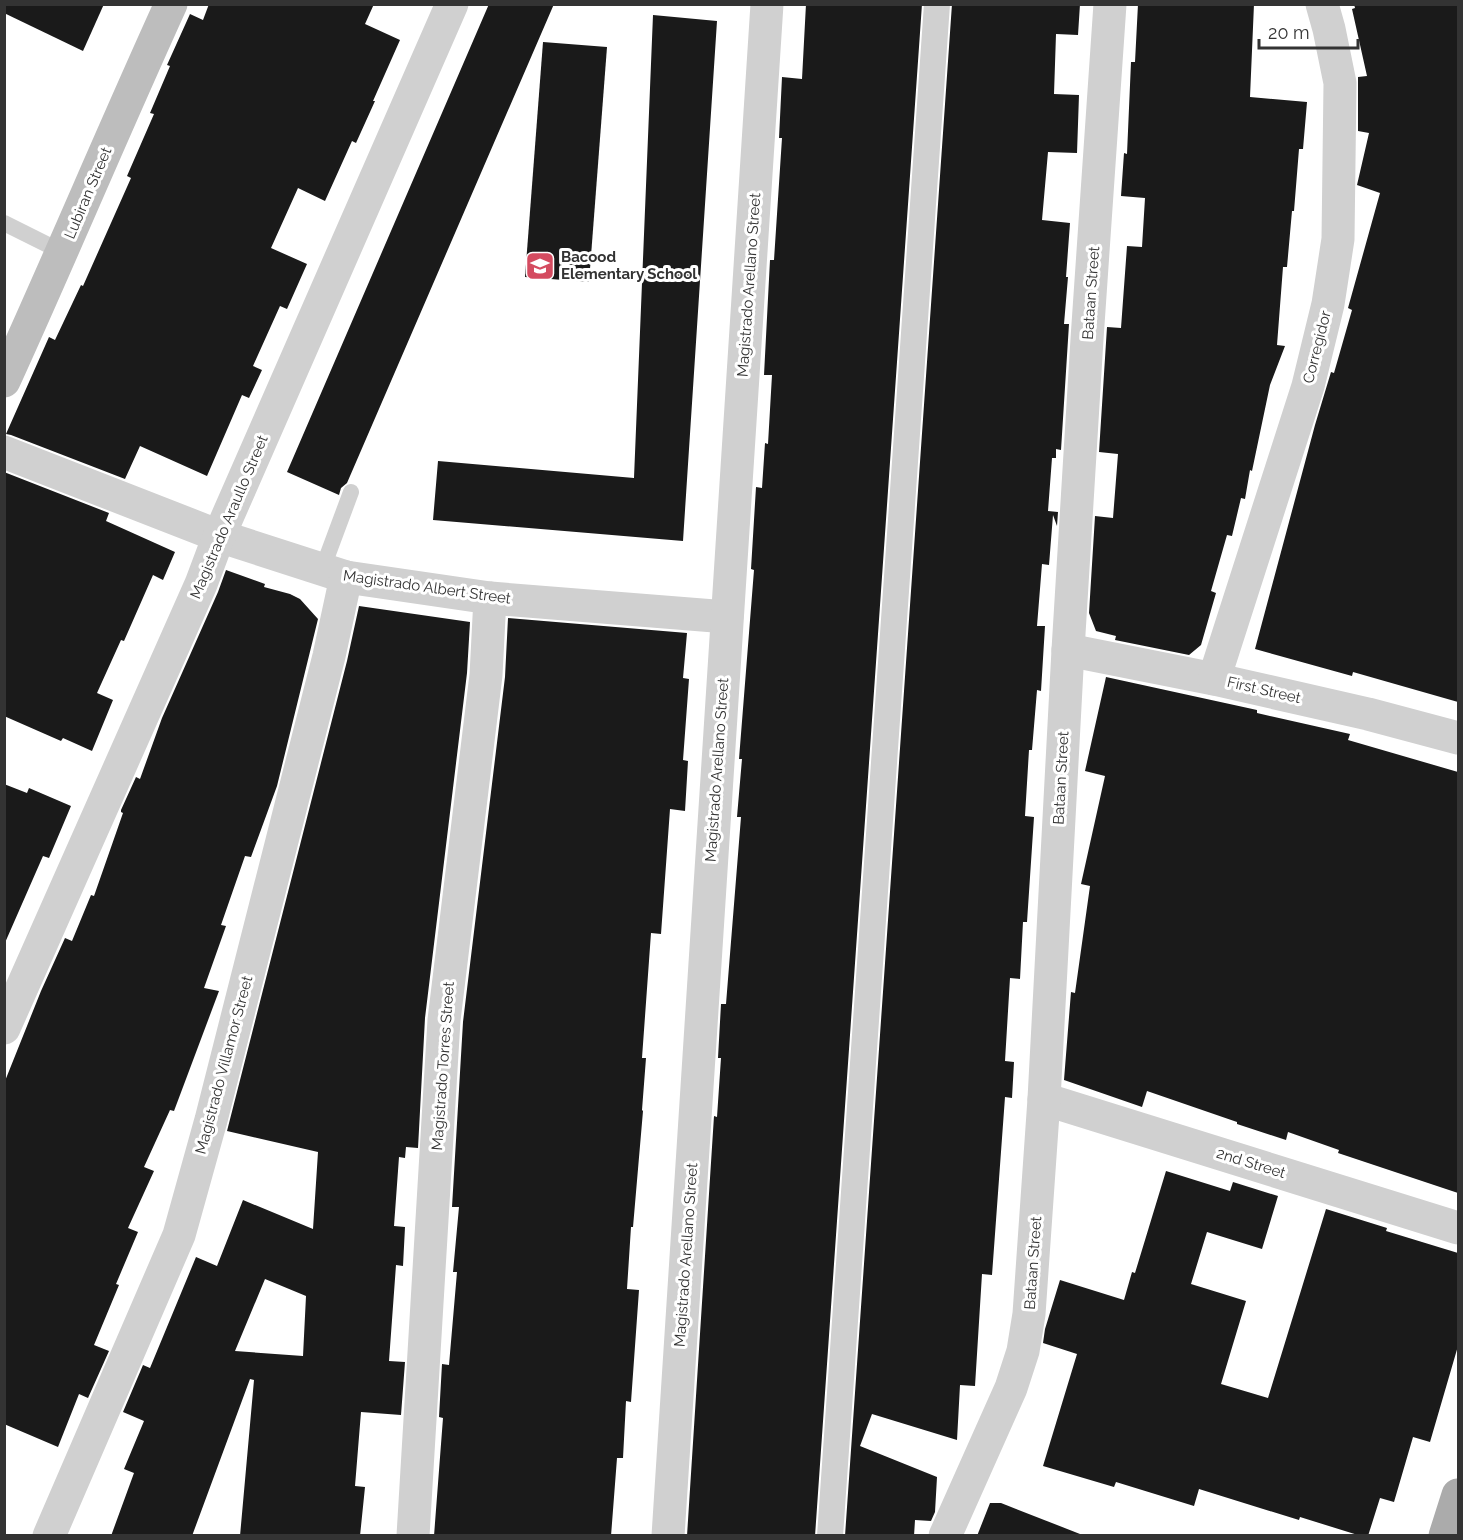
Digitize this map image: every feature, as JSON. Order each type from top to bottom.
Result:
[{"type":"main road","name":"Lubiran Street","points":[[4,381],[171,4]]},
{"type":"main road","points":[[1445,1536],[1458,1495]]},
{"type":"street","name":"Magistrado Araullo Street","points":[[4,1028],[201,584],[219,536],[452,4]]},
{"type":"street","name":"Magistrado Arellano Street","points":[[668,1536],[767,4]]},
{"type":"street","points":[[830,1536],[920,233],[938,4]]},
{"type":"street","name":"Bataan Street","points":[[945,1536],[1011,1388],[1023,1351],[1029,1314],[1044,1099],[1068,650],[1110,4]]},
{"type":"street","name":"Corregidor","points":[[1214,679],[1308,386],[1328,304],[1338,239],[1340,83],[1322,4]]},
{"type":"street","name":"Magistrado Albert Street","points":[[4,452],[219,536],[334,574],[490,598],[727,617]]},
{"type":"street","name":"Magistrado Villamor Street","points":[[49,1536],[179,1235],[326,668],[334,574]]},
{"type":"street","name":"Magistrado Torres Street","points":[[413,1536],[444,1020],[486,675],[490,598]]},
{"type":"street","name":"First Street","points":[[1068,650],[1214,679],[1368,714],[1458,738]]},
{"type":"street","name":"2nd Street","points":[[1044,1099],[1458,1228]]},
{"type":"lane","points":[[4,223],[62,252]]},
{"type":"lane","points":[[334,574],[351,492]]},
{"type":"building","points":[[4,4],[104,4],[83,51],[4,13]]},
{"type":"building","points":[[209,4],[374,4],[365,24],[400,40],[356,143],[352,141],[325,201],[298,188],[271,248],[307,264],[287,309],[280,306],[253,366],[262,370],[249,398],[242,395],[207,476],[140,446],[125,479],[6,434],[49,337],[55,340],[81,285],[83,286],[131,178],[127,176],[154,114],[150,113],[170,66],[167,65],[190,14],[203,20]]},
{"type":"building","points":[[489,4],[554,4],[347,483],[341,488],[339,495],[287,472]]},
{"type":"building","points":[[806,4],[922,4],[815,1536],[687,1536],[714,1116],[717,1117],[721,1058],[718,1058],[721,1004],[726,1004],[741,817],[737,817],[742,759],[739,759],[754,570],[751,569],[756,487],[762,488],[765,443],[768,444],[772,375],[764,375],[770,260],[774,260],[782,138],[779,138],[782,77],[802,79]]},
{"type":"building","points":[[952,4],[1080,4],[1078,35],[1056,34],[1054,94],[1079,95],[1077,153],[1048,152],[1042,220],[1070,223],[1064,324],[1069,324],[1061,450],[1056,449],[1056,458],[1052,458],[1048,511],[1058,512],[1057,526],[1053,515],[1049,565],[1042,564],[1037,626],[1045,626],[1041,691],[1037,690],[1032,750],[1029,750],[1025,816],[1034,817],[1027,922],[1023,922],[1020,979],[1010,978],[1005,1061],[1014,1062],[1012,1098],[1005,1097],[992,1275],[982,1274],[975,1386],[960,1385],[957,1440],[872,1414],[860,1446],[937,1477],[935,1512],[931,1521],[915,1520],[914,1536],[845,1536]]},
{"type":"building","points":[[1138,4],[1254,4],[1250,97],[1307,102],[1303,149],[1299,149],[1287,267],[1283,267],[1277,345],[1285,346],[1270,385],[1245,499],[1241,498],[1232,536],[1227,535],[1211,591],[1216,593],[1201,645],[1189,655],[1115,640],[1116,636],[1096,631],[1089,613],[1095,516],[1113,518],[1118,454],[1099,452],[1107,327],[1121,328],[1127,246],[1142,247],[1145,198],[1121,196],[1124,153],[1127,154],[1131,62],[1135,62]]},
{"type":"building","points":[[1354,4],[1458,4],[1458,702],[1353,672],[1352,676],[1255,649],[1315,425],[1331,372],[1334,373],[1352,310],[1348,308],[1380,193],[1357,185],[1369,133],[1358,131],[1358,77],[1367,76],[1352,9],[1355,8]]},
{"type":"building","points":[[653,15],[717,21],[683,541],[433,520],[438,461],[634,478]]},
{"type":"building","points":[[543,42],[607,47],[589,282],[525,277]]},
{"type":"building","points":[[4,472],[109,513],[106,521],[175,552],[163,580],[153,575],[124,641],[121,640],[97,693],[113,700],[92,751],[63,738],[61,741],[4,716]]},
{"type":"building","points":[[226,570],[265,584],[264,587],[300,599],[318,619],[277,786],[251,857],[245,856],[221,925],[226,926],[204,988],[219,991],[174,1111],[170,1110],[144,1167],[154,1171],[128,1228],[138,1232],[94,1345],[109,1351],[88,1398],[79,1394],[58,1447],[4,1424],[5,1081],[65,938],[72,941],[91,895],[94,896],[123,813],[121,810],[136,777],[140,779],[162,718]]},
{"type":"building","points":[[359,606],[470,622],[467,673],[425,1018],[418,1148],[406,1147],[405,1158],[399,1157],[394,1226],[405,1227],[403,1266],[396,1265],[389,1361],[405,1362],[401,1415],[361,1412],[355,1486],[365,1487],[360,1536],[240,1536],[254,1380],[250,1379],[192,1536],[111,1536],[134,1473],[124,1469],[144,1421],[123,1412],[143,1365],[150,1368],[196,1257],[217,1266],[243,1200],[313,1229],[318,1152],[227,1131]],"holes":[[[265,1279],[306,1296],[303,1356],[235,1351]]]},
{"type":"building","points":[[508,618],[687,633],[683,678],[689,679],[683,760],[688,761],[685,811],[670,809],[661,934],[651,933],[642,1058],[646,1058],[643,1111],[627,1289],[639,1290],[631,1402],[626,1401],[623,1458],[617,1458],[611,1536],[434,1536],[443,1418],[439,1417],[442,1364],[449,1365],[457,1272],[453,1272],[459,1207],[452,1207],[463,1022],[505,677]]},
{"type":"building","points":[[1106,677],[1257,710],[1257,713],[1350,734],[1348,740],[1458,772],[1458,1193],[1338,1153],[1339,1150],[1288,1132],[1286,1140],[1147,1091],[1142,1107],[1064,1080],[1071,992],[1075,993],[1090,886],[1081,884],[1105,776],[1085,771]]},
{"type":"building","points":[[4,784],[27,793],[29,788],[71,806],[49,858],[43,856],[4,945]]},
{"type":"building","points":[[1166,1171],[1230,1191],[1233,1182],[1278,1196],[1262,1249],[1207,1232],[1191,1284],[1246,1301],[1221,1384],[1268,1398],[1326,1209],[1387,1228],[1386,1231],[1458,1253],[1458,1346],[1430,1442],[1413,1437],[1394,1502],[1380,1498],[1368,1536],[1361,1536],[1300,1517],[1299,1520],[1199,1489],[1194,1506],[1116,1482],[1114,1487],[1043,1466],[1077,1354],[1043,1343],[1060,1280],[1124,1300],[1132,1272],[1135,1273]]},
{"type":"building","points":[[990,1503],[1001,1503],[1080,1534],[1079,1536],[977,1536]]},
{"type":"place","name":"Bacood Elementary School","points":[[540,266]]}]
